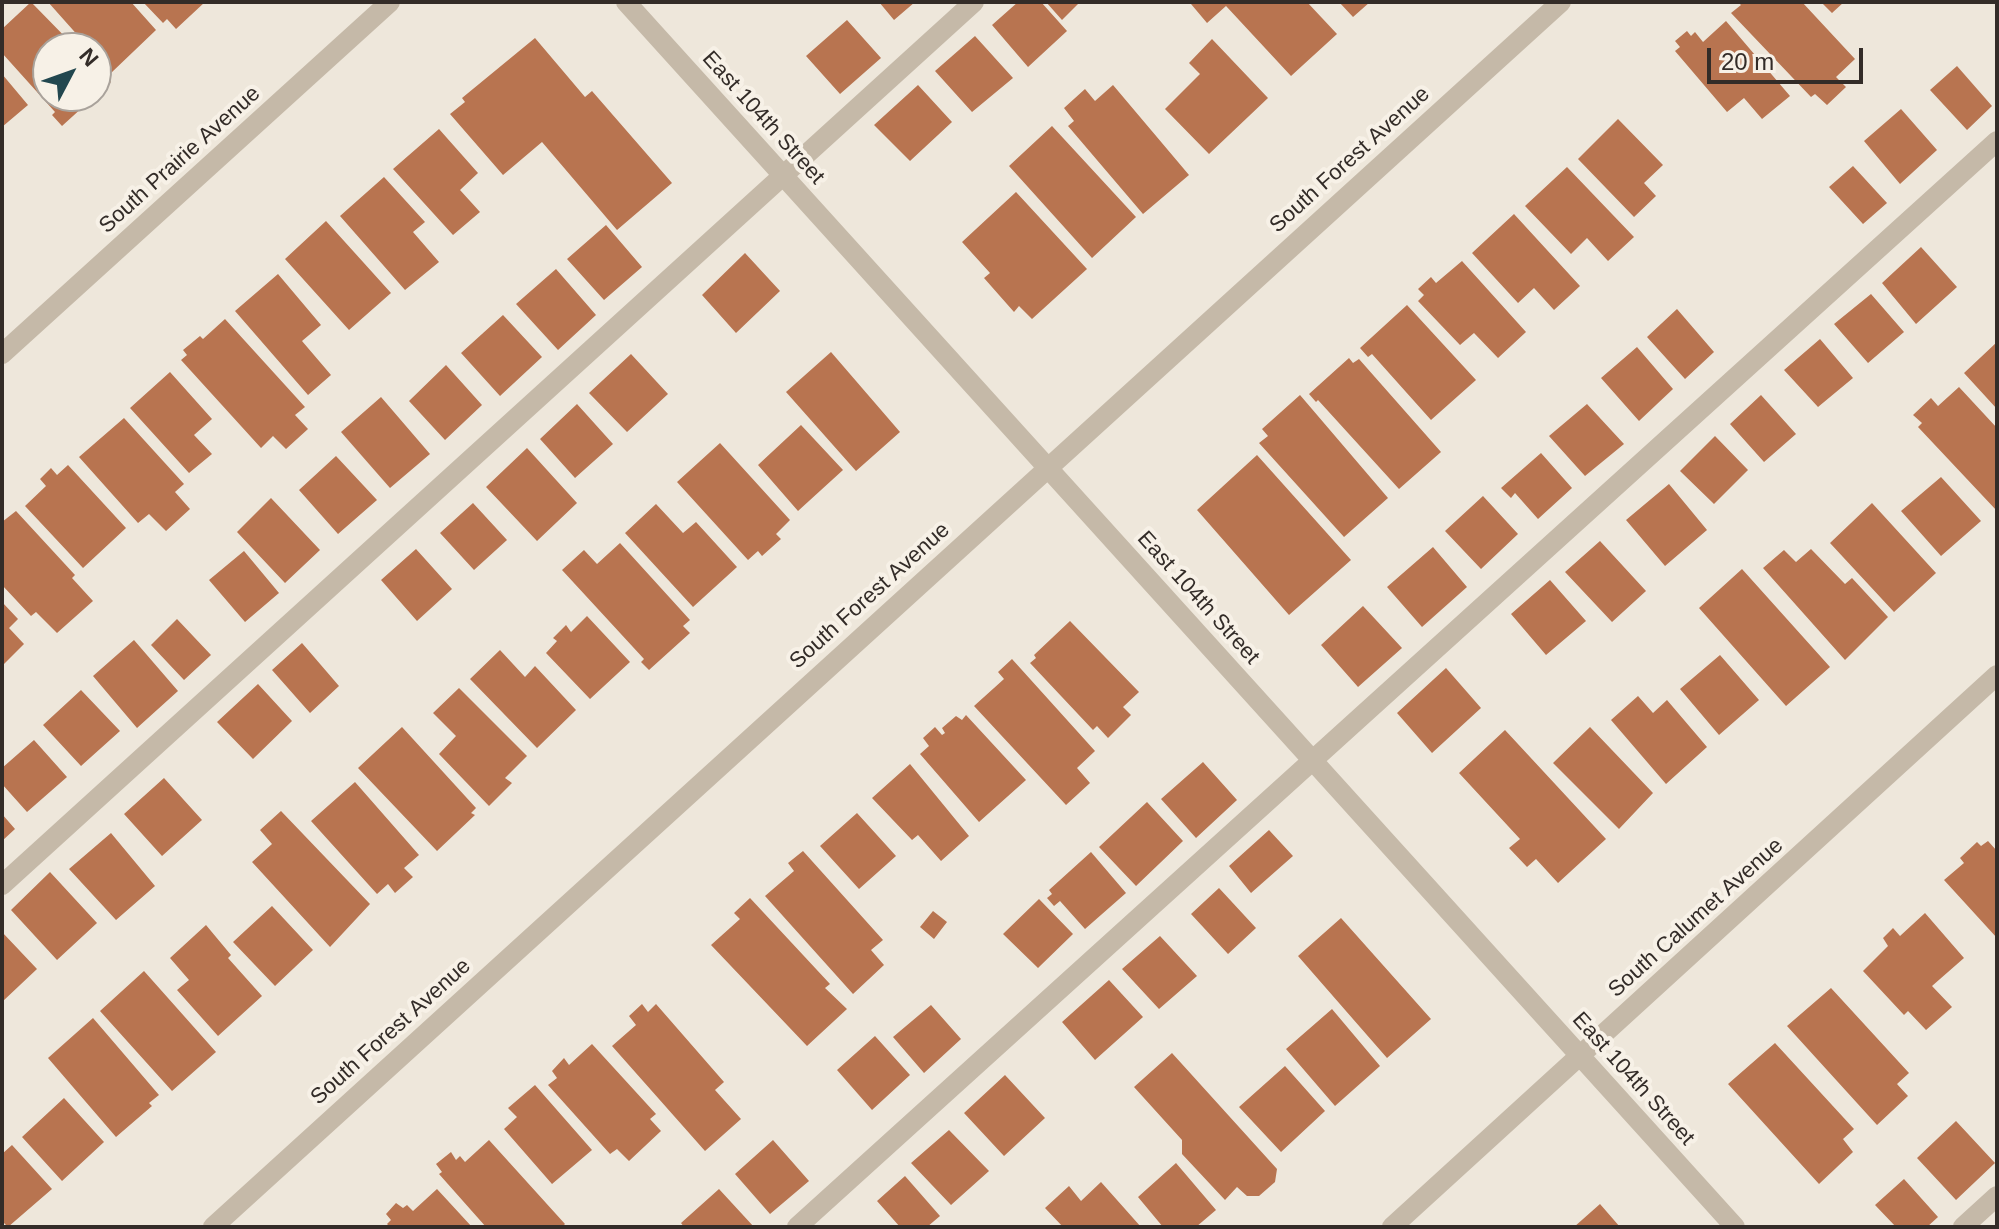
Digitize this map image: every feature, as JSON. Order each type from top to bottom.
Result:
[{"type":"street","name":"South Prairie Avenue","points":[[2,354],[390,2]]},
{"type":"street","name":"East 104th Street","points":[[626,2],[1735,1227]]},
{"type":"street","points":[[2,885],[974,2]]},
{"type":"street","name":"South Forest Avenue","points":[[213,1227],[1561,2]]},
{"type":"street","points":[[797,1227],[1997,141]]},
{"type":"street","name":"South Calumet Avenue","points":[[1392,1227],[1997,675]]},
{"type":"street","points":[[1963,1227],[1997,1196]]},
{"type":"building","points":[[31,2],[60,32],[32,32],[32,86],[2,53],[2,29]]},
{"type":"building","points":[[48,2],[131,2],[156,30],[112,72],[112,32],[75,32]]},
{"type":"building","points":[[143,2],[205,2],[176,29],[167,19],[163,23]]},
{"type":"building","points":[[879,2],[915,2],[894,20]]},
{"type":"building","points":[[1018,2],[1041,2],[1067,31],[1028,67],[992,25]]},
{"type":"building","points":[[1046,2],[1080,2],[1062,20]]},
{"type":"building","points":[[1307,2],[1337,34],[1291,76],[1226,6],[1207,23],[1191,4]]},
{"type":"building","points":[[1339,2],[1370,2],[1353,17]]},
{"type":"building","points":[[1738,2],[1802,2],[1855,59],[1836,77],[1846,87],[1827,105],[1815,94],[1811,97],[1731,13],[1741,5]]},
{"type":"building","points":[[1821,2],[1844,2],[1832,13]]},
{"type":"building","points":[[847,20],[881,58],[840,94],[806,56]]},
{"type":"building","points":[[1726,21],[1790,96],[1762,119],[1744,98],[1727,112],[1675,51],[1680,47],[1675,41],[1687,31],[1691,36],[1695,32],[1703,42]]},
{"type":"building","points":[[975,36],[1013,78],[972,112],[935,71]]},
{"type":"building","points":[[535,38],[585,97],[592,91],[672,183],[617,230],[542,142],[503,175],[450,114],[465,102],[462,98]]},
{"type":"building","points":[[1212,39],[1268,98],[1209,154],[1165,109],[1200,74],[1189,63]]},
{"type":"building","points":[[1957,66],[1992,106],[1967,130],[1930,90]]},
{"type":"building","points":[[2,74],[28,105],[2,127]]},
{"type":"building","points":[[918,85],[952,122],[910,161],[874,125]]},
{"type":"building","points":[[1113,85],[1189,175],[1143,214],[1068,126],[1074,121],[1064,108],[1085,89],[1095,101]]},
{"type":"building","points":[[1901,109],[1937,150],[1900,184],[1864,141]]},
{"type":"building","points":[[55,112],[77,112],[62,126],[52,115]]},
{"type":"building","points":[[1618,119],[1663,165],[1644,183],[1656,196],[1634,217],[1578,159]]},
{"type":"building","points":[[1052,126],[1136,217],[1092,258],[1009,166]]},
{"type":"building","points":[[439,129],[478,173],[460,190],[480,212],[453,235],[393,169]]},
{"type":"building","points":[[1853,166],[1887,203],[1863,224],[1829,187]]},
{"type":"building","points":[[1567,167],[1634,237],[1608,261],[1587,238],[1571,254],[1525,206]]},
{"type":"building","points":[[384,177],[425,222],[413,232],[439,262],[405,290],[340,216]]},
{"type":"building","points":[[1016,192],[1087,269],[1032,319],[1019,306],[1014,312],[984,278],[990,273],[962,242]]},
{"type":"building","points":[[1514,214],[1580,286],[1554,310],[1534,288],[1518,303],[1472,253]]},
{"type":"building","points":[[326,221],[391,293],[349,330],[285,259]]},
{"type":"building","points":[[606,225],[642,267],[604,300],[567,259]]},
{"type":"building","points":[[1921,247],[1957,287],[1916,324],[1882,283]]},
{"type":"building","points":[[745,253],[780,291],[736,333],[702,295]]},
{"type":"building","points":[[1462,261],[1526,332],[1498,358],[1474,333],[1460,345],[1418,301],[1424,295],[1418,289],[1431,277],[1436,283]]},
{"type":"building","points":[[556,269],[596,315],[558,350],[516,304]]},
{"type":"building","points":[[278,274],[321,325],[302,341],[331,375],[308,395],[235,311]]},
{"type":"building","points":[[1871,294],[1904,332],[1868,363],[1834,324]]},
{"type":"building","points":[[1407,305],[1476,380],[1431,420],[1372,354],[1368,357],[1360,348]]},
{"type":"building","points":[[1677,309],[1714,352],[1685,379],[1647,337]]},
{"type":"building","points":[[503,315],[542,357],[500,396],[461,353]]},
{"type":"building","points":[[225,319],[305,407],[295,415],[308,429],[286,449],[273,436],[261,448],[181,360],[187,355],[183,350],[200,336],[203,339]]},
{"type":"building","points":[[1820,339],[1853,378],[1818,407],[1784,370]]},
{"type":"building","points":[[1997,342],[1997,409],[1964,373]]},
{"type":"building","points":[[1637,347],[1673,389],[1639,421],[1601,378]]},
{"type":"building","points":[[831,352],[900,432],[856,471],[786,392]]},
{"type":"building","points":[[631,354],[668,394],[627,432],[589,393]]},
{"type":"building","points":[[1349,358],[1353,363],[1359,359],[1441,452],[1399,489],[1318,400],[1316,402],[1309,394]]},
{"type":"building","points":[[446,365],[482,405],[445,440],[409,401]]},
{"type":"building","points":[[170,372],[212,419],[194,435],[212,454],[189,473],[130,408]]},
{"type":"building","points":[[1959,387],[1997,428],[1997,511],[1918,427],[1922,423],[1913,415],[1931,398],[1938,406]]},
{"type":"building","points":[[1300,395],[1388,498],[1344,537],[1259,443],[1268,436],[1262,429]]},
{"type":"building","points":[[1761,395],[1796,434],[1764,462],[1730,424]]},
{"type":"building","points":[[381,397],[430,454],[390,488],[341,432]]},
{"type":"building","points":[[577,404],[613,444],[575,478],[540,439]]},
{"type":"building","points":[[1587,404],[1624,444],[1585,476],[1549,436]]},
{"type":"building","points":[[124,418],[184,484],[175,492],[190,509],[166,531],[149,514],[138,523],[79,457]]},
{"type":"building","points":[[801,425],[843,470],[798,511],[758,465]]},
{"type":"building","points":[[1715,436],[1748,470],[1714,504],[1680,471]]},
{"type":"building","points":[[720,443],[790,520],[776,534],[781,539],[762,556],[758,551],[748,560],[677,482]]},
{"type":"building","points":[[527,448],[577,503],[537,541],[486,487]]},
{"type":"building","points":[[1541,453],[1572,488],[1538,519],[1515,493],[1511,498],[1501,488]]},
{"type":"building","points":[[1257,455],[1351,560],[1289,615],[1197,510]]},
{"type":"building","points":[[336,456],[377,500],[338,534],[299,490]]},
{"type":"building","points":[[68,465],[126,528],[83,568],[25,506],[46,486],[40,479],[51,468],[57,475]]},
{"type":"building","points":[[1941,477],[1981,521],[1941,556],[1901,511]]},
{"type":"building","points":[[1669,484],[1707,530],[1665,566],[1626,520]]},
{"type":"building","points":[[1483,496],[1518,534],[1481,569],[1445,531]]},
{"type":"building","points":[[271,498],[320,550],[285,583],[237,532]]},
{"type":"building","points":[[473,503],[507,540],[474,570],[440,533]]},
{"type":"building","points":[[1872,503],[1936,573],[1894,612],[1830,543]]},
{"type":"building","points":[[656,504],[683,533],[696,522],[737,567],[693,607],[625,533]]},
{"type":"building","points":[[16,511],[75,575],[72,578],[93,601],[57,633],[36,612],[31,616],[2,585],[2,522]]},
{"type":"building","points":[[1600,541],[1646,591],[1612,622],[1565,572]]},
{"type":"building","points":[[620,543],[690,620],[683,626],[690,633],[649,670],[641,662],[644,659],[562,570],[584,550],[597,564]]},
{"type":"building","points":[[1433,547],[1467,587],[1422,627],[1387,587]]},
{"type":"building","points":[[416,549],[452,589],[417,621],[381,580]]},
{"type":"building","points":[[1811,549],[1845,584],[1852,578],[1888,617],[1845,660],[1763,568],[1784,550],[1796,562]]},
{"type":"building","points":[[244,551],[279,593],[245,622],[209,580]]},
{"type":"building","points":[[1742,569],[1830,667],[1786,706],[1699,608]]},
{"type":"building","points":[[1550,580],[1586,621],[1546,655],[1511,614]]},
{"type":"building","points":[[2,602],[18,619],[9,628],[24,644],[2,666]]},
{"type":"building","points":[[1363,606],[1402,648],[1358,687],[1321,645]]},
{"type":"building","points":[[587,616],[630,662],[590,699],[546,653],[557,641],[553,638],[566,625],[571,632]]},
{"type":"building","points":[[177,619],[211,655],[184,680],[151,645]]},
{"type":"building","points":[[1070,621],[1139,692],[1123,707],[1131,715],[1108,738],[1097,726],[1093,730],[1030,663],[1036,658],[1034,655]]},
{"type":"building","points":[[134,640],[178,691],[137,728],[93,676]]},
{"type":"building","points":[[302,643],[339,686],[310,713],[272,670]]},
{"type":"building","points":[[500,650],[525,677],[535,666],[576,710],[537,748],[470,679]]},
{"type":"building","points":[[1720,655],[1759,700],[1719,735],[1680,689]]},
{"type":"building","points":[[1012,659],[1095,751],[1077,768],[1090,783],[1066,805],[974,706],[1004,679],[998,672]]},
{"type":"building","points":[[1446,668],[1481,708],[1432,753],[1397,713]]},
{"type":"building","points":[[258,684],[292,721],[253,759],[217,722]]},
{"type":"building","points":[[459,688],[527,756],[505,778],[512,783],[489,806],[439,754],[456,736],[433,713]]},
{"type":"building","points":[[81,690],[120,731],[81,766],[43,725]]},
{"type":"building","points":[[1638,696],[1653,713],[1667,700],[1707,747],[1666,784],[1611,720]]},
{"type":"building","points":[[966,715],[1026,780],[979,822],[920,754],[929,746],[923,738],[935,727],[942,735],[945,733],[942,728],[956,716],[962,720]]},
{"type":"building","points":[[402,727],[476,808],[471,813],[475,815],[437,851],[358,768]]},
{"type":"building","points":[[1590,727],[1653,793],[1619,829],[1553,763]]},
{"type":"building","points":[[1505,730],[1606,839],[1558,883],[1536,859],[1527,867],[1509,848],[1520,839],[1459,773]]},
{"type":"building","points":[[34,740],[67,777],[27,812],[2,784],[2,768]]},
{"type":"building","points":[[1203,762],[1237,800],[1196,838],[1161,799]]},
{"type":"building","points":[[910,764],[969,836],[941,861],[918,835],[912,840],[872,798]]},
{"type":"building","points":[[164,778],[202,820],[162,856],[124,814]]},
{"type":"building","points":[[355,782],[419,855],[404,868],[413,877],[395,893],[388,884],[377,894],[311,821]]},
{"type":"building","points":[[1147,802],[1183,841],[1136,886],[1099,847]]},
{"type":"building","points":[[281,811],[370,904],[330,947],[252,862],[272,844],[260,830]]},
{"type":"building","points":[[857,813],[896,856],[859,889],[820,846]]},
{"type":"building","points":[[2,814],[15,829],[2,841]]},
{"type":"building","points":[[1269,830],[1293,856],[1251,893],[1229,866]]},
{"type":"building","points":[[111,833],[155,886],[116,920],[69,869]]},
{"type":"building","points":[[1988,841],[1997,851],[1997,938],[1944,880],[1964,863],[1960,858],[1977,842],[1981,846]]},
{"type":"building","points":[[803,851],[883,940],[871,950],[884,965],[853,994],[765,896],[794,871],[788,863]]},
{"type":"building","points":[[1091,852],[1126,893],[1085,929],[1060,901],[1054,906],[1047,898],[1052,894],[1049,890]]},
{"type":"building","points":[[50,872],[97,923],[57,960],[11,910]]},
{"type":"building","points":[[1219,888],[1256,928],[1228,954],[1191,914]]},
{"type":"building","points":[[750,898],[830,984],[825,988],[847,1009],[807,1046],[711,945],[740,919],[734,913]]},
{"type":"building","points":[[1039,899],[1073,934],[1038,968],[1003,934]]},
{"type":"building","points":[[272,906],[313,950],[275,986],[233,942]]},
{"type":"building","points":[[933,911],[947,922],[934,939],[920,927]]},
{"type":"building","points":[[1925,913],[1964,958],[1932,986],[1952,1007],[1926,1030],[1908,1011],[1904,1015],[1863,971],[1888,946],[1883,938],[1893,928],[1900,936]]},
{"type":"building","points":[[1341,918],[1431,1019],[1387,1058],[1298,956]]},
{"type":"building","points":[[206,925],[231,955],[228,958],[262,996],[218,1036],[177,990],[189,980],[170,958]]},
{"type":"building","points":[[2,932],[37,969],[2,1002]]},
{"type":"building","points":[[1160,936],[1197,976],[1159,1009],[1122,969]]},
{"type":"building","points":[[144,971],[216,1052],[172,1091],[100,1011]]},
{"type":"building","points":[[1109,980],[1143,1017],[1095,1060],[1062,1022]]},
{"type":"building","points":[[1831,988],[1909,1073],[1897,1084],[1908,1096],[1877,1125],[1787,1026]]},
{"type":"building","points":[[642,1004],[648,1012],[656,1004],[724,1082],[715,1090],[741,1119],[705,1151],[612,1046],[636,1025],[629,1016]]},
{"type":"building","points":[[931,1005],[961,1039],[924,1073],[893,1037]]},
{"type":"building","points":[[1332,1009],[1380,1066],[1335,1106],[1286,1049]]},
{"type":"building","points":[[93,1018],[159,1095],[149,1103],[152,1106],[116,1137],[48,1058]]},
{"type":"building","points":[[875,1036],[910,1075],[872,1110],[837,1070]]},
{"type":"building","points":[[1775,1043],[1854,1129],[1843,1139],[1853,1152],[1819,1184],[1728,1084]]},
{"type":"building","points":[[592,1044],[656,1114],[650,1119],[661,1131],[629,1161],[617,1149],[610,1154],[548,1085],[557,1078],[552,1071],[564,1058],[569,1065]]},
{"type":"building","points":[[1172,1053],[1277,1169],[1275,1182],[1259,1196],[1247,1196],[1237,1187],[1225,1200],[1182,1154],[1182,1140],[1134,1087]]},
{"type":"building","points":[[1285,1066],[1325,1111],[1281,1152],[1239,1107]]},
{"type":"building","points":[[1005,1075],[1045,1118],[1004,1156],[964,1113]]},
{"type":"building","points":[[535,1085],[592,1150],[552,1184],[504,1129],[517,1117],[508,1108]]},
{"type":"building","points":[[64,1098],[104,1142],[62,1181],[22,1137]]},
{"type":"building","points":[[1956,1121],[1995,1163],[1956,1200],[1917,1158]]},
{"type":"building","points":[[949,1130],[989,1171],[951,1205],[911,1163]]},
{"type":"building","points":[[489,1140],[565,1224],[562,1227],[486,1227],[439,1174],[442,1172],[436,1164],[451,1152],[456,1160],[460,1156],[465,1162]]},
{"type":"building","points":[[773,1140],[809,1181],[770,1214],[735,1174]]},
{"type":"building","points":[[12,1145],[52,1189],[8,1227],[2,1221],[2,1154]]},
{"type":"building","points":[[1176,1163],[1216,1210],[1196,1227],[1163,1227],[1138,1197]]},
{"type":"building","points":[[905,1176],[940,1216],[927,1227],[900,1227],[877,1201]]},
{"type":"building","points":[[1904,1179],[1938,1217],[1927,1227],[1896,1227],[1875,1205]]},
{"type":"building","points":[[1101,1182],[1141,1227],[1063,1227],[1045,1208],[1069,1186],[1081,1201]]},
{"type":"building","points":[[437,1189],[472,1227],[390,1227],[387,1224],[391,1220],[386,1214],[396,1203],[403,1208],[407,1205],[413,1211]]},
{"type":"building","points":[[719,1189],[754,1227],[684,1227],[681,1223]]},
{"type":"building","points":[[1600,1204],[1620,1227],[1574,1227]]}]
